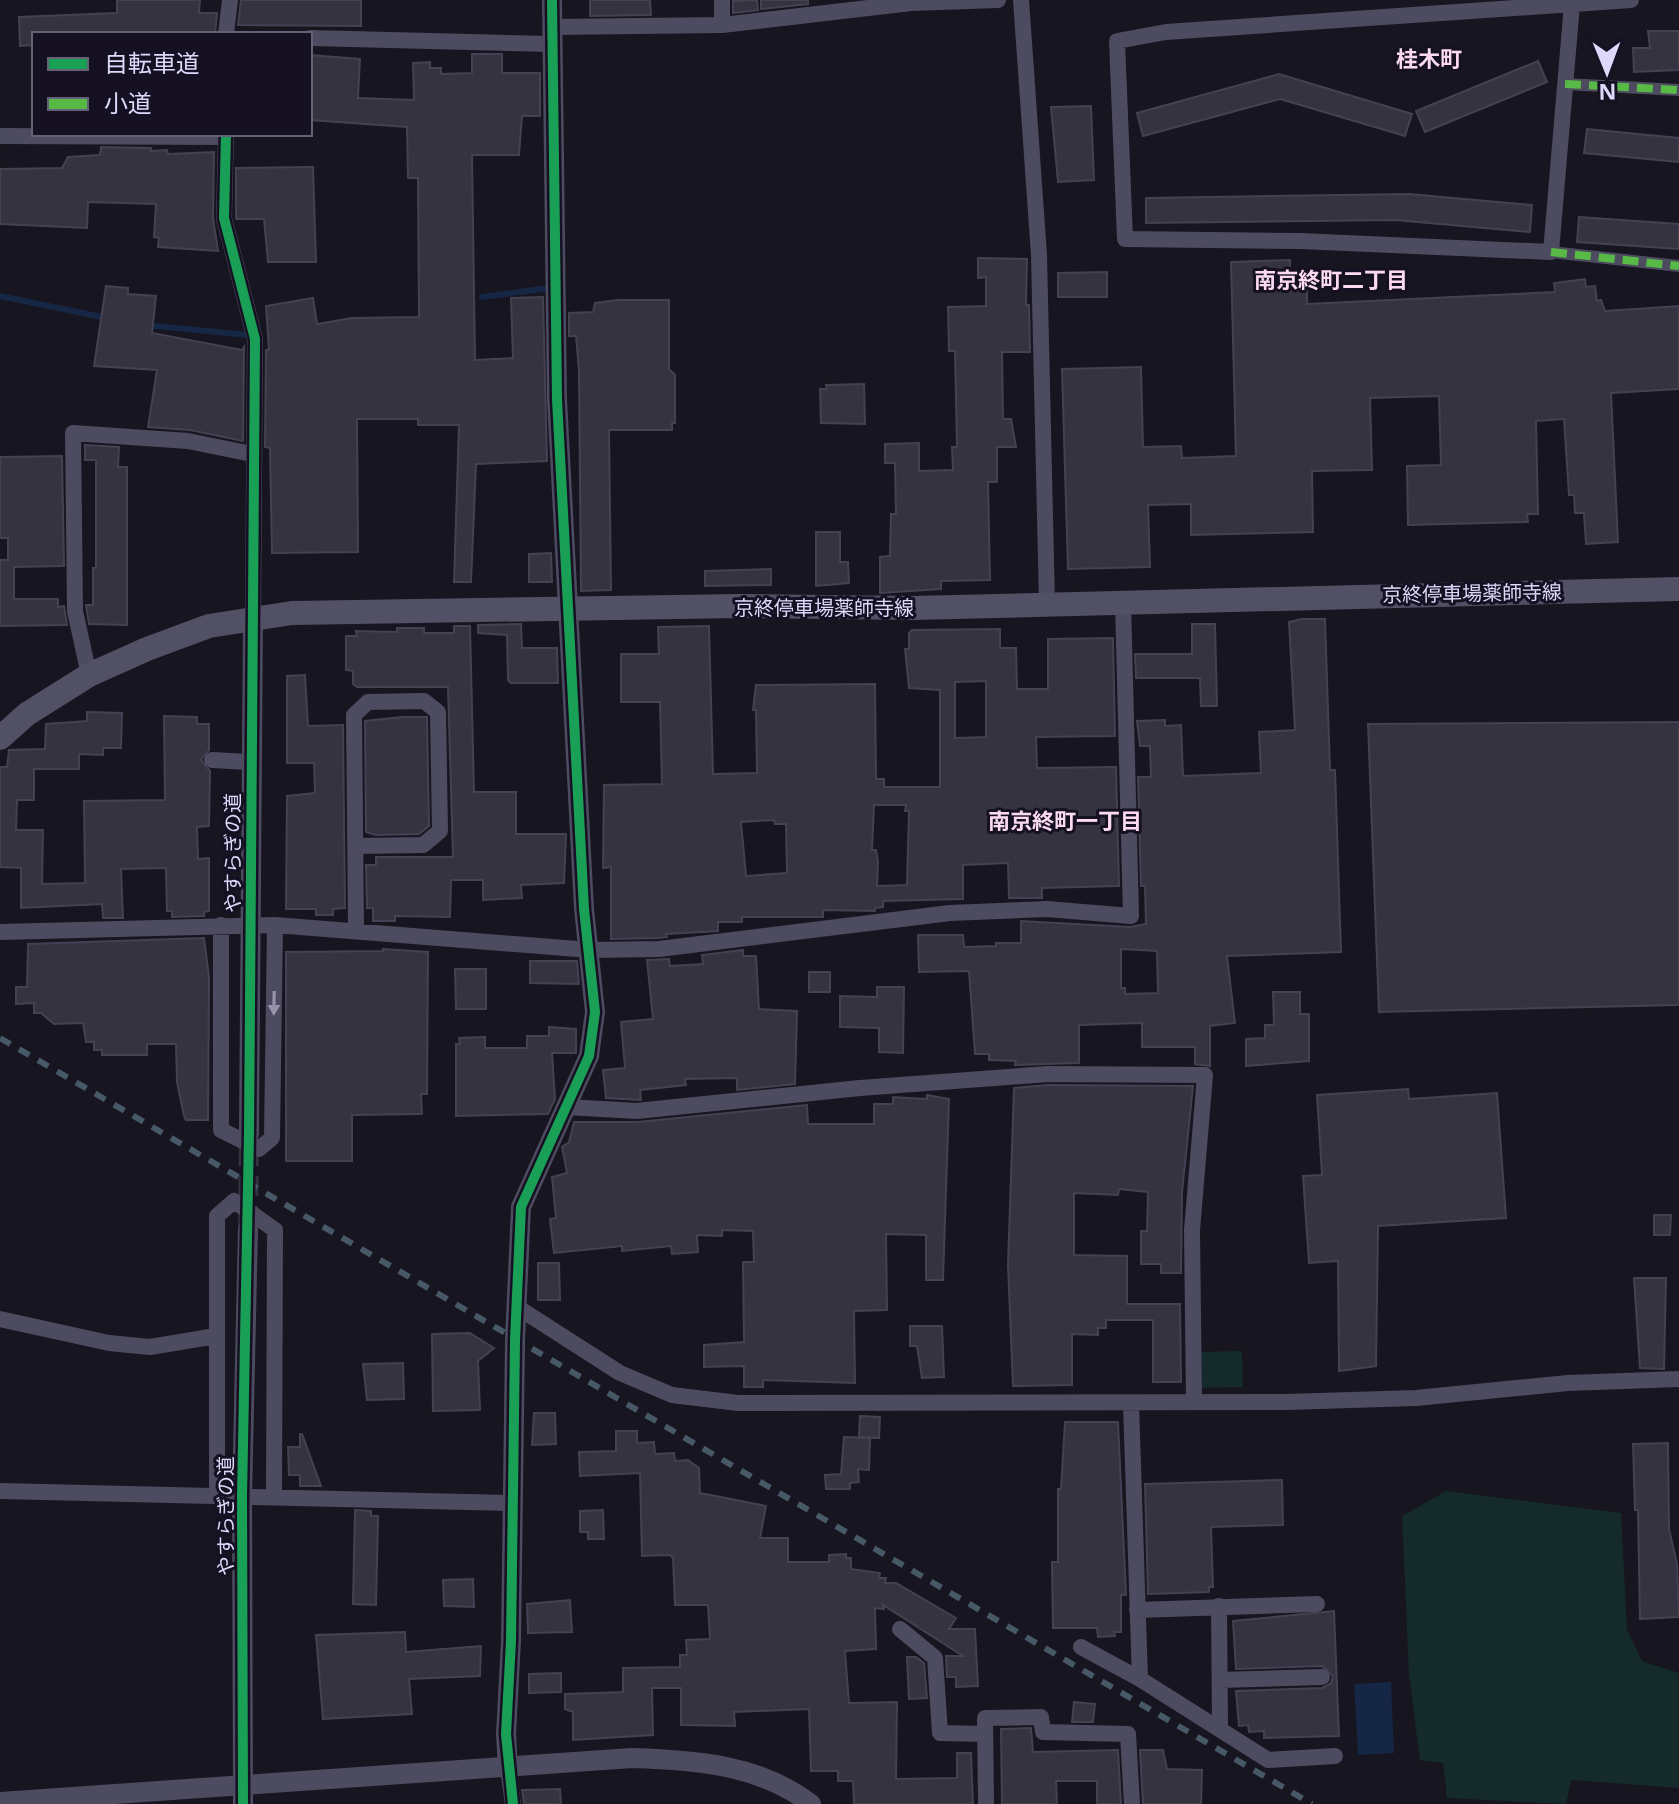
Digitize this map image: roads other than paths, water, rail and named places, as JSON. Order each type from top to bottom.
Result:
[{"type":"main road","name":"京終停車場薬師寺線","points":[[0,738],[27,714],[89,675],[209,626],[292,613],[1047,604],[1679,589]]},
{"type":"street","points":[[226,32],[230,0]]},
{"type":"street","points":[[513,1804],[506,1734],[521,1207],[589,1056],[595,1012],[584,909],[571,609],[557,399],[552,0]]},
{"type":"street","points":[[722,0],[722,25]]},
{"type":"street","points":[[312,38],[552,35],[722,25],[911,3],[998,0]]},
{"type":"street","points":[[1021,0],[1039,255],[1047,604]]},
{"type":"street","points":[[1631,0],[1166,32],[1117,41],[1125,239],[1300,241],[1551,252],[1679,266]]},
{"type":"street","points":[[1551,252],[1572,4]]},
{"type":"street","points":[[1565,84],[1679,90]]},
{"type":"street","points":[[0,136],[32,136]]},
{"type":"street","points":[[226,136],[224,218],[255,339],[253,619]]},
{"type":"street","points":[[89,675],[75,611],[73,433],[188,441],[252,454]]},
{"type":"street","points":[[0,932],[275,925],[356,929],[590,950],[659,949],[950,913],[1047,909],[1131,916],[1123,602]]},
{"type":"street","name":"やすらぎの道","points":[[249,1134],[249,762],[253,619]]},
{"type":"street","points":[[356,846],[423,845],[440,831],[438,712],[424,701],[368,702],[354,715],[356,929]]},
{"type":"street","points":[[212,760],[249,762]]},
{"type":"street","points":[[221,925],[221,1130],[259,1149],[272,1138],[275,925]]},
{"type":"street","points":[[567,1107],[637,1111],[860,1088],[1048,1074],[1205,1075],[1192,1230],[1194,1402]]},
{"type":"street","points":[[217,1496],[217,1216],[234,1201],[275,1230],[274,1497]]},
{"type":"street","name":"やすらぎの道","points":[[243,1794],[242,1496],[248,1229]]},
{"type":"street","points":[[517,1307],[620,1373],[672,1395],[738,1403],[1131,1404],[1416,1398],[1568,1383],[1679,1379]]},
{"type":"street","points":[[0,1319],[109,1343],[150,1347],[216,1336]]},
{"type":"street","points":[[1131,1404],[1140,1679]]},
{"type":"street","points":[[0,1491],[511,1503]]},
{"type":"street","points":[[1137,1610],[1317,1604]]},
{"type":"street","points":[[1219,1606],[1220,1728]]},
{"type":"street","points":[[900,1629],[935,1658],[940,1733],[985,1734]]},
{"type":"street","points":[[1081,1647],[1140,1679],[1268,1760],[1335,1756]]},
{"type":"street","points":[[1220,1680],[1322,1677]]},
{"type":"street","points":[[986,1804],[985,1718],[1041,1717],[1043,1732],[1128,1734],[1132,1804]]},
{"type":"street","points":[[0,1802],[243,1794],[632,1758],[691,1759],[761,1776],[811,1804]]},
{"type":"water","points":[[1391,1682],[1394,1753],[1358,1755],[1354,1684]]},
{"type":"waterway","points":[[482,297],[550,288]]},
{"type":"waterway","points":[[0,296],[106,318]]},
{"type":"waterway","points":[[145,325],[248,335]]},
{"type":"tunnel","points":[[248,1226],[249,1134]]},
{"type":"railway","points":[[0,1038],[1312,1804]]},
{"type":"district","name":"桂木町","points":[[1429,58]]},
{"type":"district","name":"南京終町二丁目","points":[[1331,279]]},
{"type":"district","name":"南京終町一丁目","points":[[1065,820]]}]
